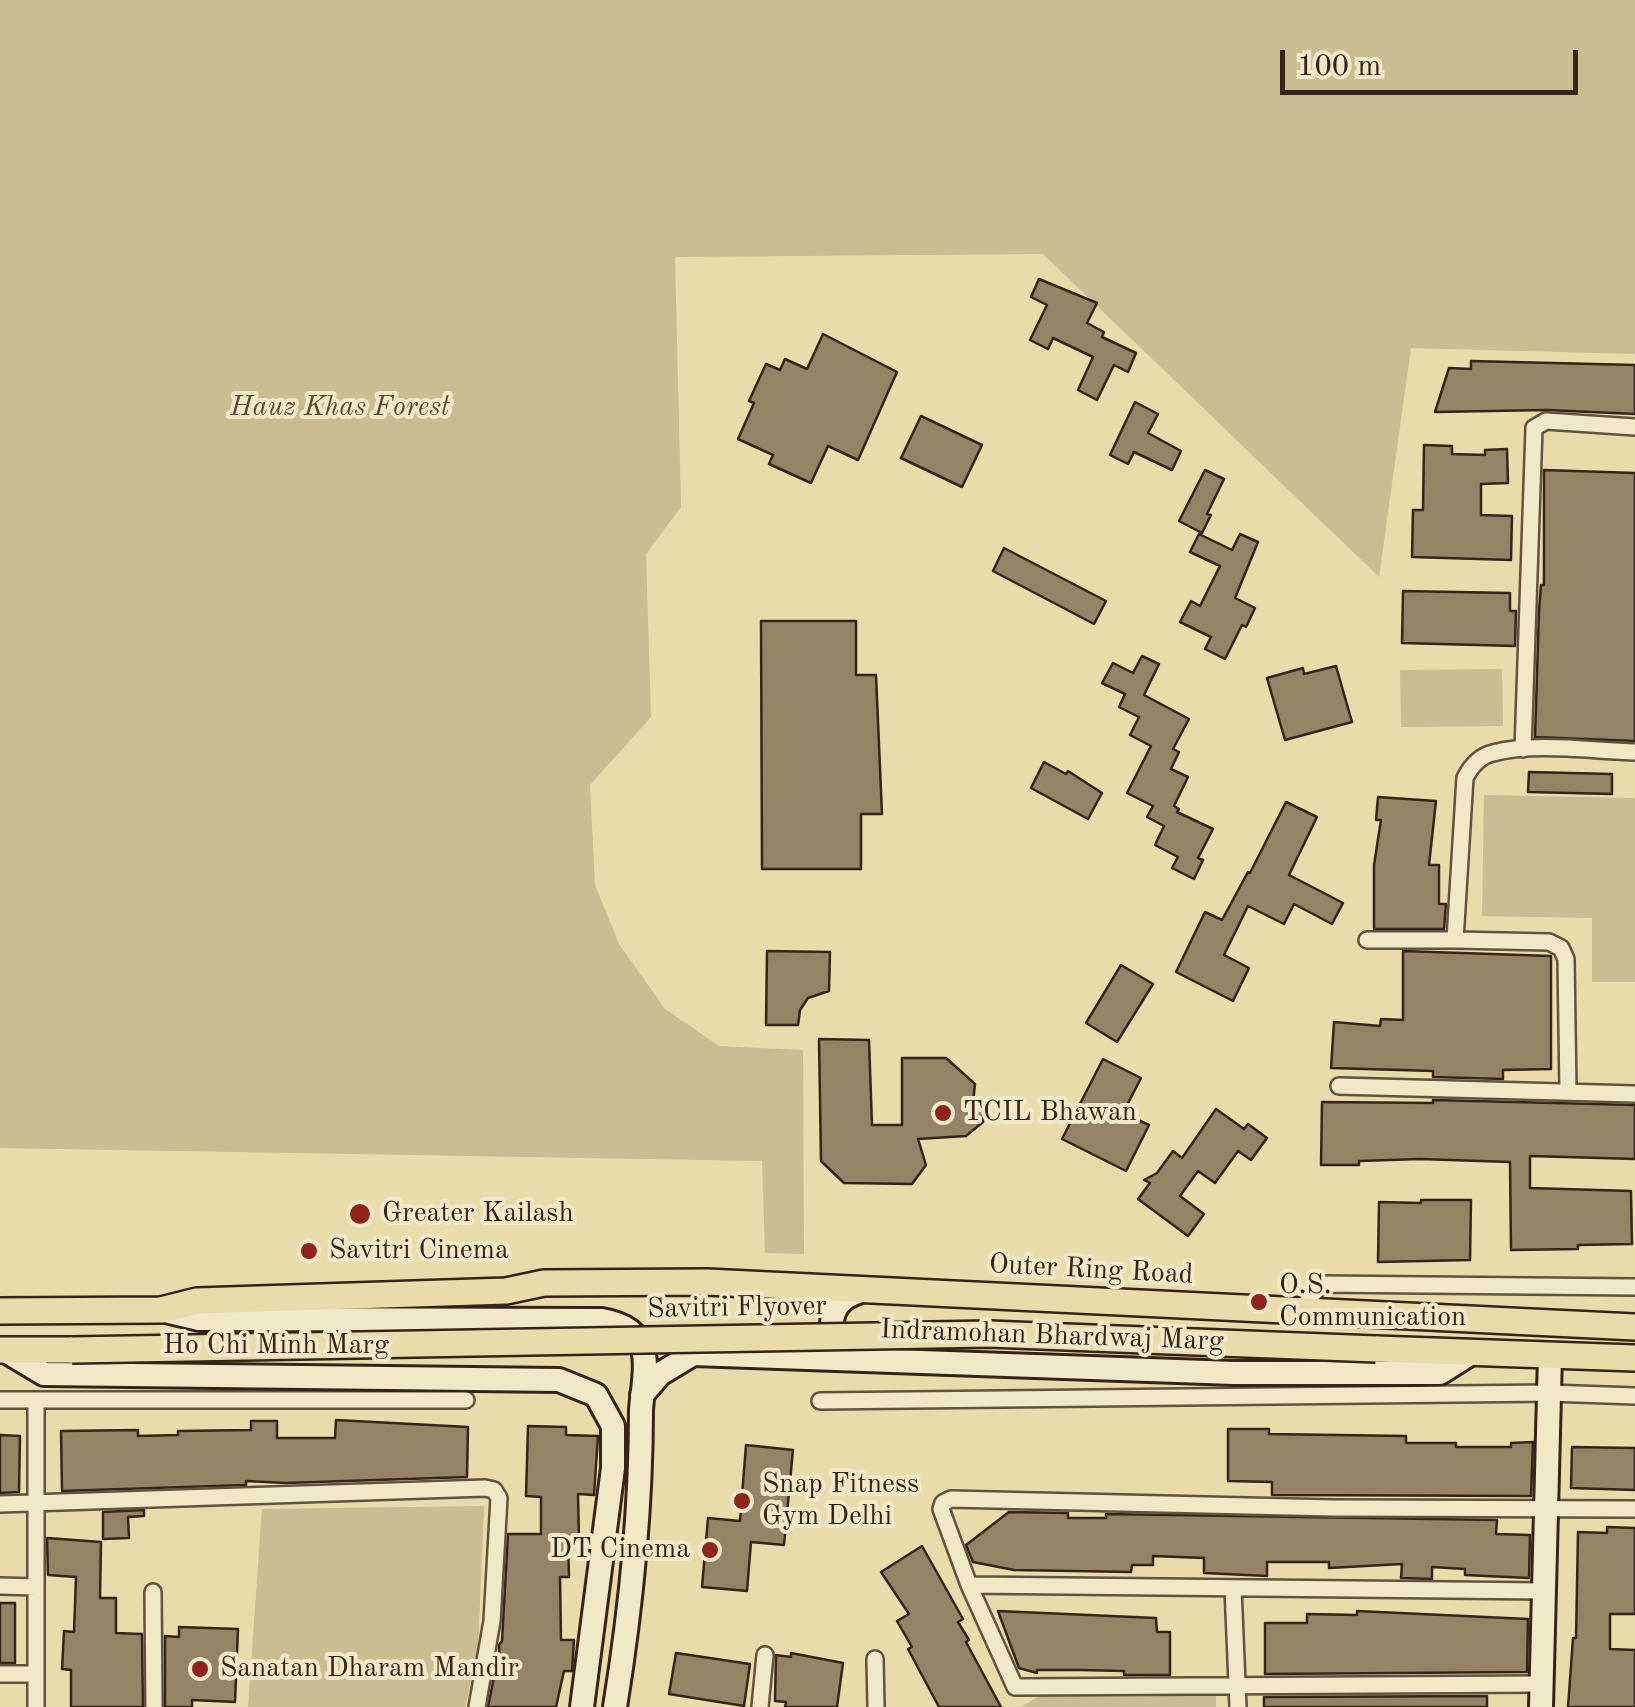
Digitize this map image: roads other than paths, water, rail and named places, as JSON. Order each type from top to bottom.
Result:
[{"type":"main road","name":"Outer Ring Road","points":[[544,1282],[708,1282],[1635,1328]]},
{"type":"main road","name":"Ho Chi Minh Marg","points":[[0,1311],[161,1310],[198,1300],[506,1291],[544,1282]]},
{"type":"main road","name":"Savitri Flyover","points":[[2,1350],[989,1334],[1470,1354]]},
{"type":"main road","points":[[1470,1354],[1635,1358]]},
{"type":"street","points":[[1523,749],[1534,428],[1546,421],[1635,427]]},
{"type":"street","points":[[1454,940],[1465,778],[1472,766],[1490,753],[1523,749],[1635,752]]},
{"type":"street","points":[[1367,940],[1548,942],[1561,948],[1566,960],[1568,1092]]},
{"type":"street","points":[[1339,1086],[1635,1094]]},
{"type":"street","points":[[1302,1310],[1321,1284],[1635,1286]]},
{"type":"street","points":[[858,1360],[842,1352],[833,1337],[832,1320],[838,1304],[852,1293],[868,1290]]},
{"type":"street","name":"Ho Chi Minh Marg","points":[[161,1310],[199,1319],[602,1320],[624,1326],[641,1344],[645,1356],[642,1395]]},
{"type":"street","points":[[433,1377],[457,1368],[463,1356],[459,1331],[438,1318]]},
{"type":"street","name":"Ho Chi Minh Marg","points":[[2,1350],[44,1374],[559,1380],[596,1395],[613,1426],[613,1468],[582,1707]]},
{"type":"street","name":"Indramohan Bhardwaj Marg","points":[[642,1395],[660,1374],[692,1354],[1234,1372],[1440,1374],[1470,1354]]},
{"type":"street","points":[[1550,1355],[1546,1507],[1544,1591],[1542,1696],[1236,1684],[1015,1688],[969,1585],[941,1509],[951,1499],[1333,1508],[1546,1507],[1635,1508]]},
{"type":"street","points":[[820,1400],[1549,1393],[1635,1396]]},
{"type":"street","points":[[615,1707],[641,1488],[642,1395]]},
{"type":"street","points":[[0,1400],[466,1400]]},
{"type":"street","points":[[36,1402],[36,1707]]},
{"type":"street","points":[[0,1504],[494,1490],[499,1498],[493,1602],[477,1707]]},
{"type":"street","points":[[969,1585],[1544,1591]]},
{"type":"street","points":[[0,1586],[36,1586]]},
{"type":"street","points":[[1233,1588],[1238,1707]]},
{"type":"street","points":[[154,1592],[154,1707]]},
{"type":"street","points":[[760,1707],[765,1655]]},
{"type":"street","points":[[875,1659],[876,1707]]},
{"type":"street","points":[[0,1674],[36,1674]]},
{"type":"place","name":"TCIL Bhawan","points":[[943,1113]]},
{"type":"place","name":"Greater Kailash","points":[[360,1214]]},
{"type":"place","name":"Savitri Cinema","points":[[309,1251]]},
{"type":"place","name":"O.S. Communication","points":[[1259,1302]]},
{"type":"place","name":"Snap Fitness Gym Delhi","points":[[742,1501]]},
{"type":"place","name":"DT Cinema","points":[[710,1550]]},
{"type":"place","name":"Sanatan Dharam Mandir","points":[[200,1669]]},
{"type":"park label","name":"Hauz Khas Forest","points":[[340,408]]}]
